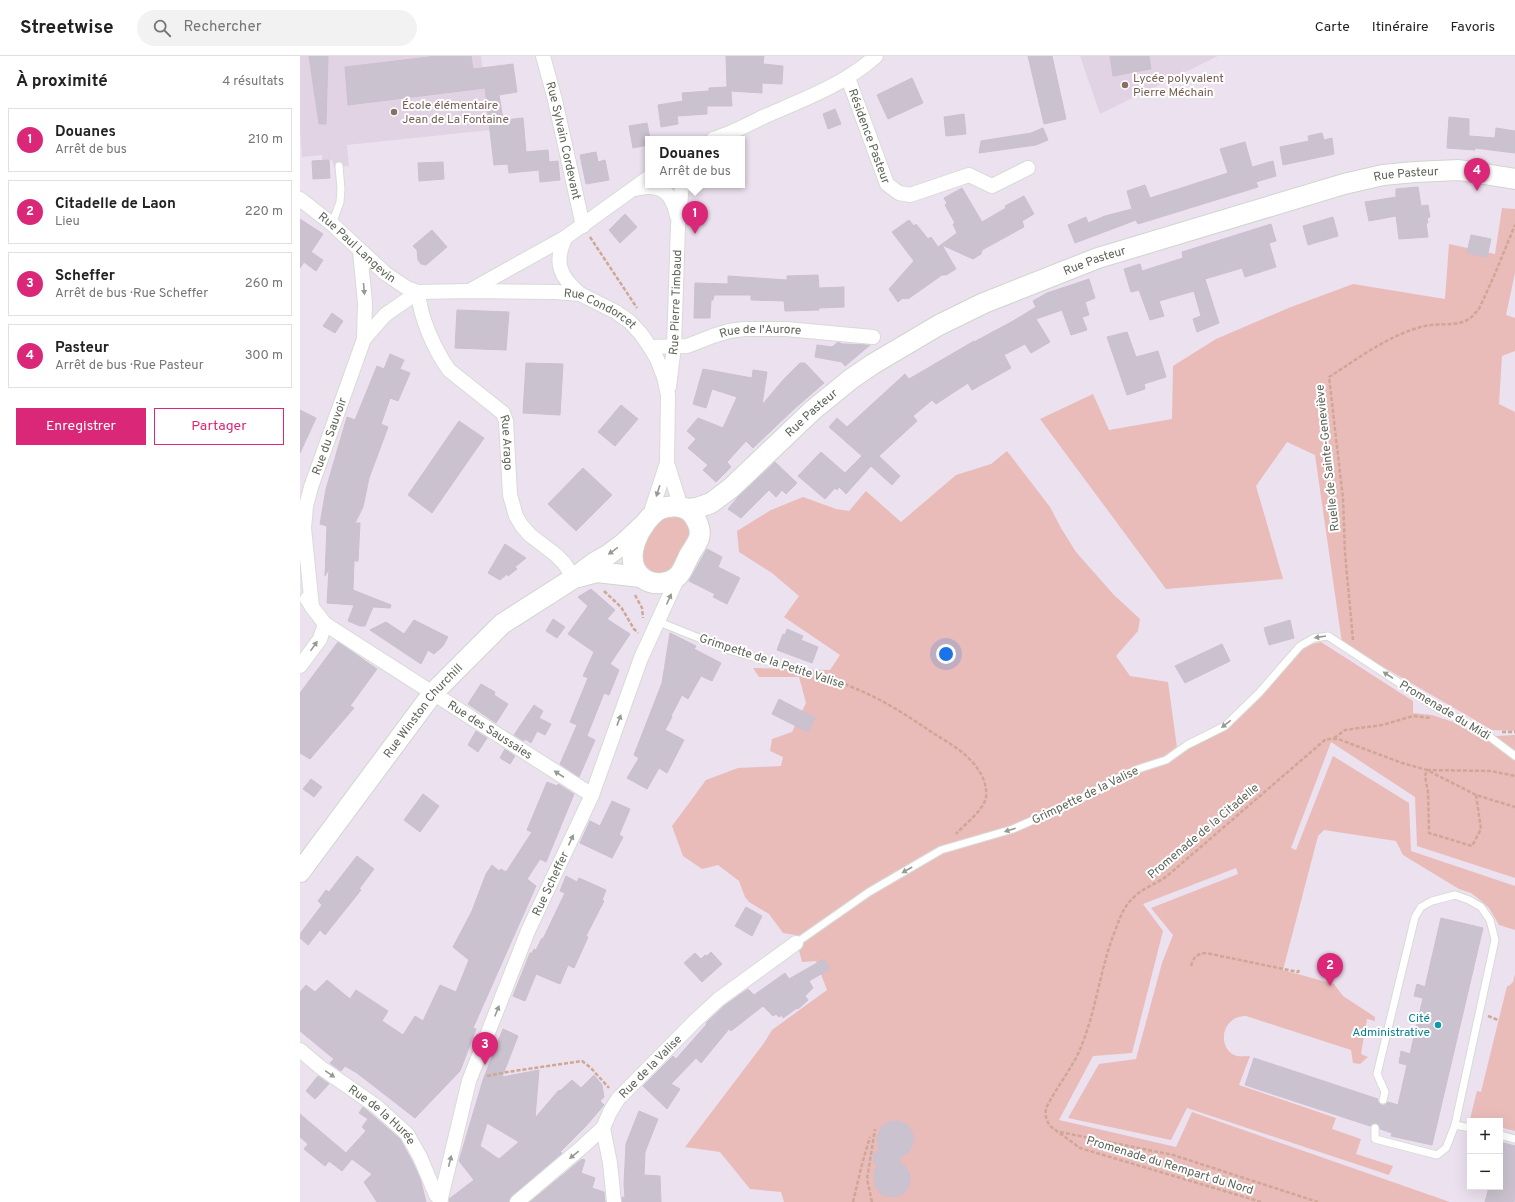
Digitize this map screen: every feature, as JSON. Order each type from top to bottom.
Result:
[{"type":"main road","name":"Rue Pasteur","points":[[684,508],[697,508],[711,503],[731,488],[813,410],[851,379],[873,364],[933,329],[984,303],[1098,258],[1344,184],[1389,175],[1460,170],[1515,178]]},
{"type":"main road","name":"Rue Pasteur","points":[[699,538],[720,508],[731,488]]},
{"type":"main road","points":[[675,506],[684,508],[699,525],[699,538],[679,575],[670,580],[658,583],[637,585],[632,550],[645,522],[660,509],[675,506]]},
{"type":"main road","name":"Rue Winston Churchill","points":[[300,872],[433,692],[502,624],[608,555],[624,543],[645,522]]},
{"type":"main road","name":"Rue Winston Churchill","points":[[574,578],[597,572],[637,585]]},
{"type":"street","name":"Rue Sylvain Cordevant","points":[[543,56],[555,100],[583,226]]},
{"type":"street","points":[[723,136],[810,97],[848,78],[876,56]]},
{"type":"street","name":"Résidence Pasteur","points":[[848,78],[887,184],[899,193],[910,195],[969,175],[992,186],[1028,168]]},
{"type":"street","points":[[470,291],[566,237],[645,180]]},
{"type":"street","points":[[633,190],[645,186]]},
{"type":"street","points":[[659,188],[666,193],[675,206],[678,226]]},
{"type":"street","name":"Rue Pierre Timbaud","points":[[668,395],[674,346],[678,226],[682,188]]},
{"type":"street","name":"Rue Paul Langevin","points":[[300,199],[332,224],[373,263],[398,283],[418,292]]},
{"type":"street","points":[[566,237],[559,253],[559,266],[571,287],[580,294]]},
{"type":"street","name":"Rue du Sauvoir","points":[[306,604],[304,528],[306,506],[311,487],[364,339],[365,303],[360,251]]},
{"type":"street","name":"Rue du Sauvoir","points":[[364,339],[385,315],[418,292]]},
{"type":"street","name":"Rue Condorcet","points":[[418,292],[556,292],[580,294],[616,312],[630,322],[642,334],[657,359],[664,377],[668,395],[667,463],[645,522]]},
{"type":"street","name":"Rue Arago","points":[[418,292],[419,306],[422,317],[443,362],[449,370],[503,413],[506,421],[510,495],[516,516],[530,535],[564,563],[574,578]]},
{"type":"street","name":"Rue de l'Aurore","points":[[650,347],[688,346],[718,334],[744,328],[786,329],[873,336]]},
{"type":"street","name":"Rue Condorcet","points":[[667,463],[684,508]]},
{"type":"street","name":"Rue Scheffer","points":[[440,1201],[469,1081],[528,931],[592,795],[641,658],[659,622],[679,575]]},
{"type":"street","name":"Rue des Saussaies","points":[[300,585],[306,604],[325,624],[592,795]]},
{"type":"street","points":[[300,666],[320,639],[325,624]]},
{"type":"street","name":"Rue de la Valise","points":[[517,1202],[581,1148],[602,1128],[618,1099],[694,1022],[719,999],[796,943]]},
{"type":"street","name":"Rue de la Hurée","points":[[300,1050],[320,1067],[376,1106],[407,1134],[420,1157],[440,1201]]},
{"type":"street","points":[[602,1128],[610,1163],[614,1202]]},
{"type":"lane","points":[[332,224],[340,202],[341,189],[339,166]]},
{"type":"lane","name":"Grimpette de la Petite Valise","points":[[659,622],[729,650],[766,661]]},
{"type":"lane","name":"Grimpette de la Valise","points":[[796,943],[869,892],[941,850],[1013,830],[1068,806],[1138,769],[1166,760],[1187,745],[1225,726],[1259,693],[1300,646],[1314,638],[1328,636],[1354,653]]},
{"type":"lane","name":"Promenade du Midi","points":[[1354,653],[1442,711],[1478,728],[1515,756]]},
{"type":"lane","points":[[1375,1128],[1374,1139],[1437,1155],[1446,1148],[1455,1125],[1495,940],[1490,920],[1481,907],[1469,900],[1455,895],[1432,901],[1421,907],[1416,917],[1377,1074],[1384,1092],[1382,1100]]},
{"type":"lane","points":[[1455,1125],[1467,1127]]},
{"type":"lane","points":[[1503,1136],[1515,1139]]},
{"type":"path","name":"Ruelle de Sainte-Geneviève","points":[[1354,653],[1345,553],[1343,499],[1329,377],[1397,335],[1426,326],[1458,323],[1472,317],[1478,311],[1515,225]]},
{"type":"path","points":[[583,226],[639,311],[641,317],[642,334]]},
{"type":"path","points":[[597,572],[601,588],[621,606],[634,629],[639,634],[641,630]]},
{"type":"path","points":[[637,585],[638,600],[642,608],[643,622]]},
{"type":"path","name":"Grimpette de la Petite Valise","points":[[766,661],[816,674],[855,688],[888,704],[969,758],[979,770],[986,785],[986,798],[982,808],[941,850]]},
{"type":"path","name":"Promenade de la Citadelle","points":[[1059,1132],[1050,1126],[1046,1118],[1046,1108],[1077,1057],[1084,1039],[1110,943],[1118,920],[1128,903],[1139,892],[1167,876],[1324,740],[1334,738],[1346,730],[1382,725],[1413,716],[1434,718]]},
{"type":"path","points":[[1334,738],[1402,763],[1427,770],[1476,795],[1515,807]]},
{"type":"path","points":[[1427,770],[1491,770],[1515,776]]},
{"type":"path","points":[[1427,770],[1425,776],[1428,792],[1429,833],[1472,846],[1481,829],[1476,795]]},
{"type":"path","points":[[1191,966],[1194,958],[1198,954],[1206,952],[1298,972],[1300,970]]},
{"type":"path","points":[[469,1081],[507,1072],[582,1061],[591,1068],[618,1099]]},
{"type":"path","points":[[872,1202],[867,1178],[875,1129]]},
{"type":"path","name":"Promenade du Rempart du Nord","points":[[1059,1132],[1080,1148],[1261,1202]]},
{"type":"path","name":"Promenade du Rempart du Nord","points":[[1059,1132],[1172,1155],[1318,1202]]},
{"type":"path","points":[[853,1202],[870,1137]]},
{"type":"shaded area","name":"École élémentaire Jean de La Fontaine","points":[[300,56],[481,56],[490,130],[347,145],[349,166],[334,167],[332,160],[322,160],[322,155],[302,157],[300,129]]},
{"type":"shaded area","name":"Lycée polyvalent Pierre Méchain","points":[[1080,56],[1218,56],[1100,114]]},
{"type":"shaded area","points":[[1502,208],[1515,209],[1515,273],[1506,315],[1515,318],[1515,351],[1502,356],[1499,404],[1515,412],[1515,731],[1492,730],[1342,643],[1315,455],[1287,442],[1256,486],[1283,579],[1166,589],[1040,419],[1093,394],[1109,430],[1172,419],[1173,366],[1216,339],[1291,307],[1353,284],[1445,299],[1449,244],[1495,254]]},
{"type":"shaded area","points":[[1007,451],[1050,507],[1076,552],[1114,595],[1140,619],[1138,631],[1116,656],[1130,676],[1168,682],[1178,755],[1239,718],[1259,699],[1294,656],[1308,645],[1321,642],[1413,701],[1413,713],[1432,715],[1453,722],[1481,737],[1515,735],[1515,878],[1417,846],[1415,797],[1331,742],[1291,848],[1296,850],[1333,756],[1409,803],[1411,851],[1515,886],[1515,930],[1499,925],[1489,908],[1471,893],[1459,889],[1403,855],[1396,841],[1324,830],[1318,836],[1283,970],[1334,984],[1343,996],[1375,1017],[1375,1021],[1367,1019],[1361,1054],[1368,1057],[1360,1064],[1353,1063],[1351,1050],[1246,1016],[1234,1019],[1227,1027],[1225,1032],[1224,1042],[1229,1051],[1236,1056],[1250,1056],[1239,1085],[1336,1118],[1332,1129],[1361,1139],[1356,1154],[1393,1166],[1389,1175],[1187,1108],[1171,1140],[1068,1118],[1099,1064],[1136,1059],[1162,963],[1173,935],[1151,908],[1238,874],[1236,868],[1143,904],[1163,931],[1132,1053],[1093,1056],[1059,1120],[1176,1147],[1192,1112],[1450,1202],[784,1202],[781,1192],[750,1189],[720,1152],[685,1147],[764,1043],[772,1030],[827,990],[816,961],[802,962],[795,935],[783,933],[769,914],[749,902],[745,897],[739,881],[718,865],[702,869],[683,856],[672,826],[706,780],[738,768],[781,766],[783,757],[770,751],[772,739],[792,732],[806,703],[799,677],[759,677],[753,668],[830,670],[840,655],[784,617],[799,596],[772,573],[739,552],[737,531],[771,510],[803,497],[836,509],[849,511],[866,491],[901,522],[956,475],[991,464]]},
{"type":"shaded area","points":[[682,513],[693,528],[672,573],[655,575],[645,570],[638,559],[641,543],[663,514]]},
{"type":"shaded area","points":[[1515,974],[1515,1131],[1503,1128],[1503,1118],[1470,1118],[1477,1091],[1481,1092],[1507,986],[1513,982]]},
{"type":"building","points":[[309,56],[328,56],[326,124],[319,124]]},
{"type":"building","points":[[437,56],[471,56],[473,69],[513,64],[517,92],[499,95],[503,120],[523,118],[526,152],[548,150],[549,162],[558,161],[560,180],[540,182],[539,170],[509,173],[508,164],[494,165],[485,88],[348,105],[345,67]]},
{"type":"building","points":[[726,56],[764,56],[763,64],[783,66],[782,84],[762,83],[762,93],[731,91],[732,106],[707,106],[707,114],[677,116],[678,124],[661,127],[658,105],[683,101],[682,93],[709,91],[709,88],[727,87]]},
{"type":"building","points":[[1028,56],[1052,56],[1066,119],[1044,124]]},
{"type":"building","points":[[1110,56],[1149,56],[1151,69],[1113,76]]},
{"type":"building","points":[[912,78],[923,103],[888,119],[877,95]]},
{"type":"building","points":[[835,109],[841,124],[828,129],[823,114]]},
{"type":"building","points":[[964,114],[966,134],[946,136],[944,117]]},
{"type":"building","points":[[1449,117],[1469,119],[1469,136],[1495,138],[1496,128],[1515,131],[1515,153],[1475,148],[1475,150],[1447,148]]},
{"type":"building","points":[[647,123],[649,136],[645,136],[645,146],[633,148],[629,126]]},
{"type":"building","points":[[1043,128],[1048,140],[1036,145],[979,153],[981,141],[1031,133]]},
{"type":"building","points":[[1322,133],[1324,140],[1332,138],[1334,154],[1283,165],[1280,147],[1309,141],[1308,136]]},
{"type":"building","points":[[1245,142],[1252,167],[1273,161],[1276,176],[1256,182],[1258,187],[1138,224],[1136,220],[1075,243],[1068,225],[1086,217],[1088,223],[1105,216],[1132,209],[1127,191],[1145,185],[1150,198],[1228,173],[1220,149]]},
{"type":"building","points":[[596,152],[598,162],[605,160],[609,180],[586,184],[580,155]]},
{"type":"building","points":[[329,160],[330,178],[313,179],[312,161]]},
{"type":"building","points":[[443,162],[444,179],[419,181],[418,163]]},
{"type":"building","points":[[1418,187],[1421,206],[1428,205],[1430,217],[1427,218],[1428,223],[1426,223],[1428,237],[1399,239],[1396,216],[1369,221],[1365,202],[1396,197],[1396,189]]},
{"type":"building","points":[[962,188],[982,222],[1006,208],[1005,206],[1024,196],[1034,214],[1022,221],[1024,227],[982,250],[981,254],[973,259],[942,245],[956,269],[946,275],[942,275],[908,299],[903,298],[898,302],[889,289],[914,261],[892,232],[909,220],[914,226],[916,224],[928,239],[931,237],[938,247],[957,233],[953,224],[955,223],[945,205],[947,203],[944,198]]},
{"type":"building","points":[[625,214],[637,227],[620,243],[609,230]]},
{"type":"building","points":[[1333,217],[1338,236],[1308,245],[1303,226]]},
{"type":"building","points":[[300,219],[323,234],[311,252],[323,260],[316,271],[304,262],[300,268]]},
{"type":"building","points":[[1271,224],[1276,241],[1269,243],[1276,267],[1245,277],[1242,268],[1205,279],[1219,323],[1197,332],[1193,319],[1201,316],[1194,291],[1159,301],[1164,316],[1150,320],[1139,290],[1131,292],[1124,269],[1140,264],[1142,271],[1183,258],[1182,252]]},
{"type":"building","points":[[432,230],[447,247],[426,265],[421,264],[418,260],[417,250],[413,246]]},
{"type":"building","points":[[1471,235],[1491,239],[1487,257],[1467,253]]},
{"type":"building","points":[[818,275],[819,288],[844,287],[844,307],[819,308],[819,310],[785,311],[784,301],[751,300],[751,295],[714,295],[713,300],[711,300],[710,318],[694,318],[695,283],[728,284],[728,276],[787,280],[787,276]]},
{"type":"building","points":[[1089,279],[1095,298],[1085,302],[1089,315],[1082,317],[1087,330],[1071,335],[1062,310],[1036,319],[1050,342],[1031,353],[1025,344],[1004,355],[1011,368],[972,390],[968,383],[936,404],[932,400],[913,416],[917,421],[879,456],[900,476],[892,485],[871,466],[846,494],[839,487],[837,490],[835,488],[825,499],[798,476],[821,452],[845,473],[862,456],[829,427],[837,418],[847,427],[905,374],[909,379],[974,341],[1013,321],[1036,307],[1033,301],[1047,293]]},
{"type":"building","points":[[457,310],[509,312],[506,350],[455,348]]},
{"type":"building","points":[[332,313],[343,321],[335,333],[323,326]]},
{"type":"building","points":[[1127,332],[1136,357],[1158,351],[1166,377],[1144,384],[1145,389],[1127,395],[1107,337]]},
{"type":"building","points":[[838,342],[842,344],[870,345],[845,366],[842,362],[815,357],[817,345],[832,347]]},
{"type":"building","points":[[390,354],[404,360],[400,369],[410,373],[398,401],[390,398],[381,424],[388,427],[369,478],[363,507],[355,523],[360,523],[358,561],[354,561],[353,590],[391,605],[390,608],[373,607],[365,626],[360,626],[348,621],[354,605],[327,603],[329,569],[325,576],[327,526],[320,524],[326,489],[347,417],[355,420],[377,366],[384,369]]},
{"type":"building","points":[[526,363],[563,364],[560,415],[523,413]]},
{"type":"building","points":[[800,363],[805,363],[824,383],[753,448],[746,441],[727,462],[731,467],[716,482],[703,470],[708,465],[688,448],[696,439],[687,431],[698,418],[723,428],[737,397],[712,389],[706,408],[693,404],[703,369],[752,378],[753,370],[767,372],[762,405],[783,380]]},
{"type":"building","points":[[621,405],[638,419],[615,446],[598,432]]},
{"type":"building","points":[[300,410],[316,418],[300,453]]},
{"type":"building","points":[[459,421],[484,438],[432,513],[408,495]]},
{"type":"building","points":[[775,462],[797,483],[786,494],[782,490],[776,497],[769,490],[741,518],[728,509],[738,497]]},
{"type":"building","points":[[583,468],[612,495],[576,531],[548,504]]},
{"type":"building","points":[[505,544],[526,558],[515,567],[517,569],[508,576],[507,574],[500,580],[488,573]]},
{"type":"building","points":[[707,549],[722,557],[718,567],[740,578],[727,604],[713,597],[715,594],[689,581]]},
{"type":"building","points":[[591,589],[615,610],[607,619],[630,634],[610,664],[619,670],[609,695],[604,693],[587,736],[595,740],[579,777],[560,764],[577,725],[570,722],[588,678],[583,676],[594,652],[568,634],[588,606],[578,597]]},
{"type":"building","points":[[553,619],[565,627],[557,638],[546,631]]},
{"type":"building","points":[[414,620],[448,637],[443,646],[434,654],[428,650],[421,664],[370,630],[386,622],[404,634]]},
{"type":"building","points":[[1290,620],[1294,638],[1269,645],[1264,628]]},
{"type":"building","points":[[787,629],[803,636],[801,640],[818,647],[812,663],[777,650],[783,634],[785,635]]},
{"type":"building","points":[[670,633],[696,646],[694,649],[721,663],[712,681],[701,676],[688,699],[682,695],[665,730],[684,740],[667,773],[659,768],[647,789],[627,778],[639,758],[634,755],[662,683]]},
{"type":"building","points":[[338,642],[377,669],[350,706],[354,708],[310,759],[300,753],[300,693]]},
{"type":"building","points":[[1222,644],[1230,661],[1185,683],[1175,666]]},
{"type":"building","points":[[481,684],[495,692],[494,695],[508,704],[496,723],[468,704]]},
{"type":"building","points":[[779,699],[815,718],[808,732],[772,714]]},
{"type":"building","points":[[534,705],[543,711],[539,718],[551,724],[545,735],[537,731],[531,743],[514,735]]},
{"type":"building","points":[[476,731],[487,738],[478,752],[468,745]]},
{"type":"building","points":[[505,749],[515,756],[510,764],[500,758]]},
{"type":"building","points":[[311,779],[322,787],[314,797],[303,789]]},
{"type":"building","points":[[547,782],[557,786],[558,784],[574,794],[546,862],[540,859],[527,879],[536,886],[473,1028],[476,1029],[460,1071],[415,1118],[357,1073],[345,1066],[341,1071],[330,1063],[334,1059],[300,1031],[300,992],[306,985],[315,992],[327,980],[350,999],[356,990],[388,1011],[382,1021],[403,1035],[415,1016],[423,1021],[440,985],[456,992],[469,960],[453,947],[472,911],[486,874],[492,865],[499,871],[501,869],[506,872],[532,832],[527,830]]},
{"type":"building","points":[[423,794],[439,806],[420,832],[404,820]]},
{"type":"building","points":[[612,801],[630,809],[619,835],[623,837],[612,858],[580,843],[590,821],[600,826]]},
{"type":"building","points":[[357,856],[374,869],[359,889],[361,890],[325,935],[320,930],[308,945],[300,938],[300,934],[322,905],[318,901],[326,890],[329,892]]},
{"type":"building","points":[[566,876],[577,882],[579,878],[606,890],[602,900],[604,901],[586,936],[588,937],[574,968],[568,965],[560,984],[536,974],[525,1001],[513,996],[530,953],[532,953],[534,949],[536,950],[542,938],[543,939],[565,893],[560,891]]},
{"type":"building","points":[[746,907],[762,916],[752,936],[735,926]]},
{"type":"building","name":"Cité Administrative","points":[[1441,918],[1483,928],[1432,1145],[1391,1136],[1392,1133],[1380,1129],[1377,1124],[1370,1126],[1245,1085],[1254,1058],[1378,1099],[1378,1102],[1381,1105],[1385,1105],[1388,1102],[1398,1105],[1407,1065],[1399,1063],[1401,1051],[1410,1054],[1423,998],[1414,996],[1417,984],[1425,987]]},
{"type":"building","points":[[711,952],[722,964],[702,982],[684,963],[695,953],[701,959]]},
{"type":"building","points":[[824,959],[830,969],[809,981],[813,988],[805,996],[808,1000],[798,1009],[797,1008],[783,1018],[782,1015],[779,1017],[776,1014],[773,1016],[763,1006],[731,1031],[729,1029],[701,1063],[696,1058],[671,1084],[680,1089],[667,1109],[643,1086],[673,1056],[676,1059],[707,1024],[706,1023],[724,1006],[748,989],[754,995],[785,973],[789,979]]},
{"type":"building","points":[[503,1029],[518,1036],[502,1077],[539,1070],[535,1118],[559,1090],[560,1091],[572,1080],[581,1088],[594,1075],[602,1085],[604,1097],[600,1101],[604,1105],[586,1126],[560,1152],[562,1153],[512,1196],[509,1202],[449,1202],[449,1199],[474,1180],[459,1161],[483,1080]],"holes":[[[487,1123],[519,1142],[499,1159],[480,1146]]]},
{"type":"building","points":[[318,1076],[329,1084],[315,1099],[306,1091]]},
{"type":"building","points":[[363,1107],[400,1139],[420,1178],[426,1202],[377,1202],[364,1182],[372,1174],[352,1159],[342,1171],[329,1161],[325,1166],[304,1149],[308,1144],[300,1137],[300,1114],[346,1153],[366,1131],[362,1127],[368,1119],[359,1113]]},
{"type":"building","points":[[639,1111],[658,1119],[645,1152],[644,1175],[660,1176],[661,1202],[622,1202],[622,1197],[625,1198],[624,1184],[626,1144]]},
{"type":"building","points":[[898,1121],[908,1125],[914,1141],[909,1152],[898,1159],[909,1173],[909,1186],[903,1194],[892,1197],[881,1194],[876,1187],[874,1176],[877,1165],[873,1161],[874,1153],[879,1150],[877,1138],[881,1128],[885,1124]]},
{"type":"building","points":[[1503,1143],[1515,1146],[1514,1202],[1485,1202],[1488,1190],[1503,1190]]},
{"type":"building","points":[[582,1159],[585,1160],[581,1173],[595,1178],[592,1188],[604,1192],[605,1202],[530,1202]]},
{"type":"place","name":"Lycée polyvalent Pierre Méchain","points":[[1125,85]]},
{"type":"place","name":"École élémentaire Jean de La Fontaine","points":[[394,112]]},
{"type":"place","name":"Pasteur","points":[[1477,191]]},
{"type":"place","name":"Douanes","points":[[695,234]]},
{"type":"place","name":"Citadelle de Laon","points":[[1330,986]]},
{"type":"place","name":"Cité Administrative","points":[[1438,1025]]},
{"type":"place","name":"Scheffer","points":[[485,1065]]}]
